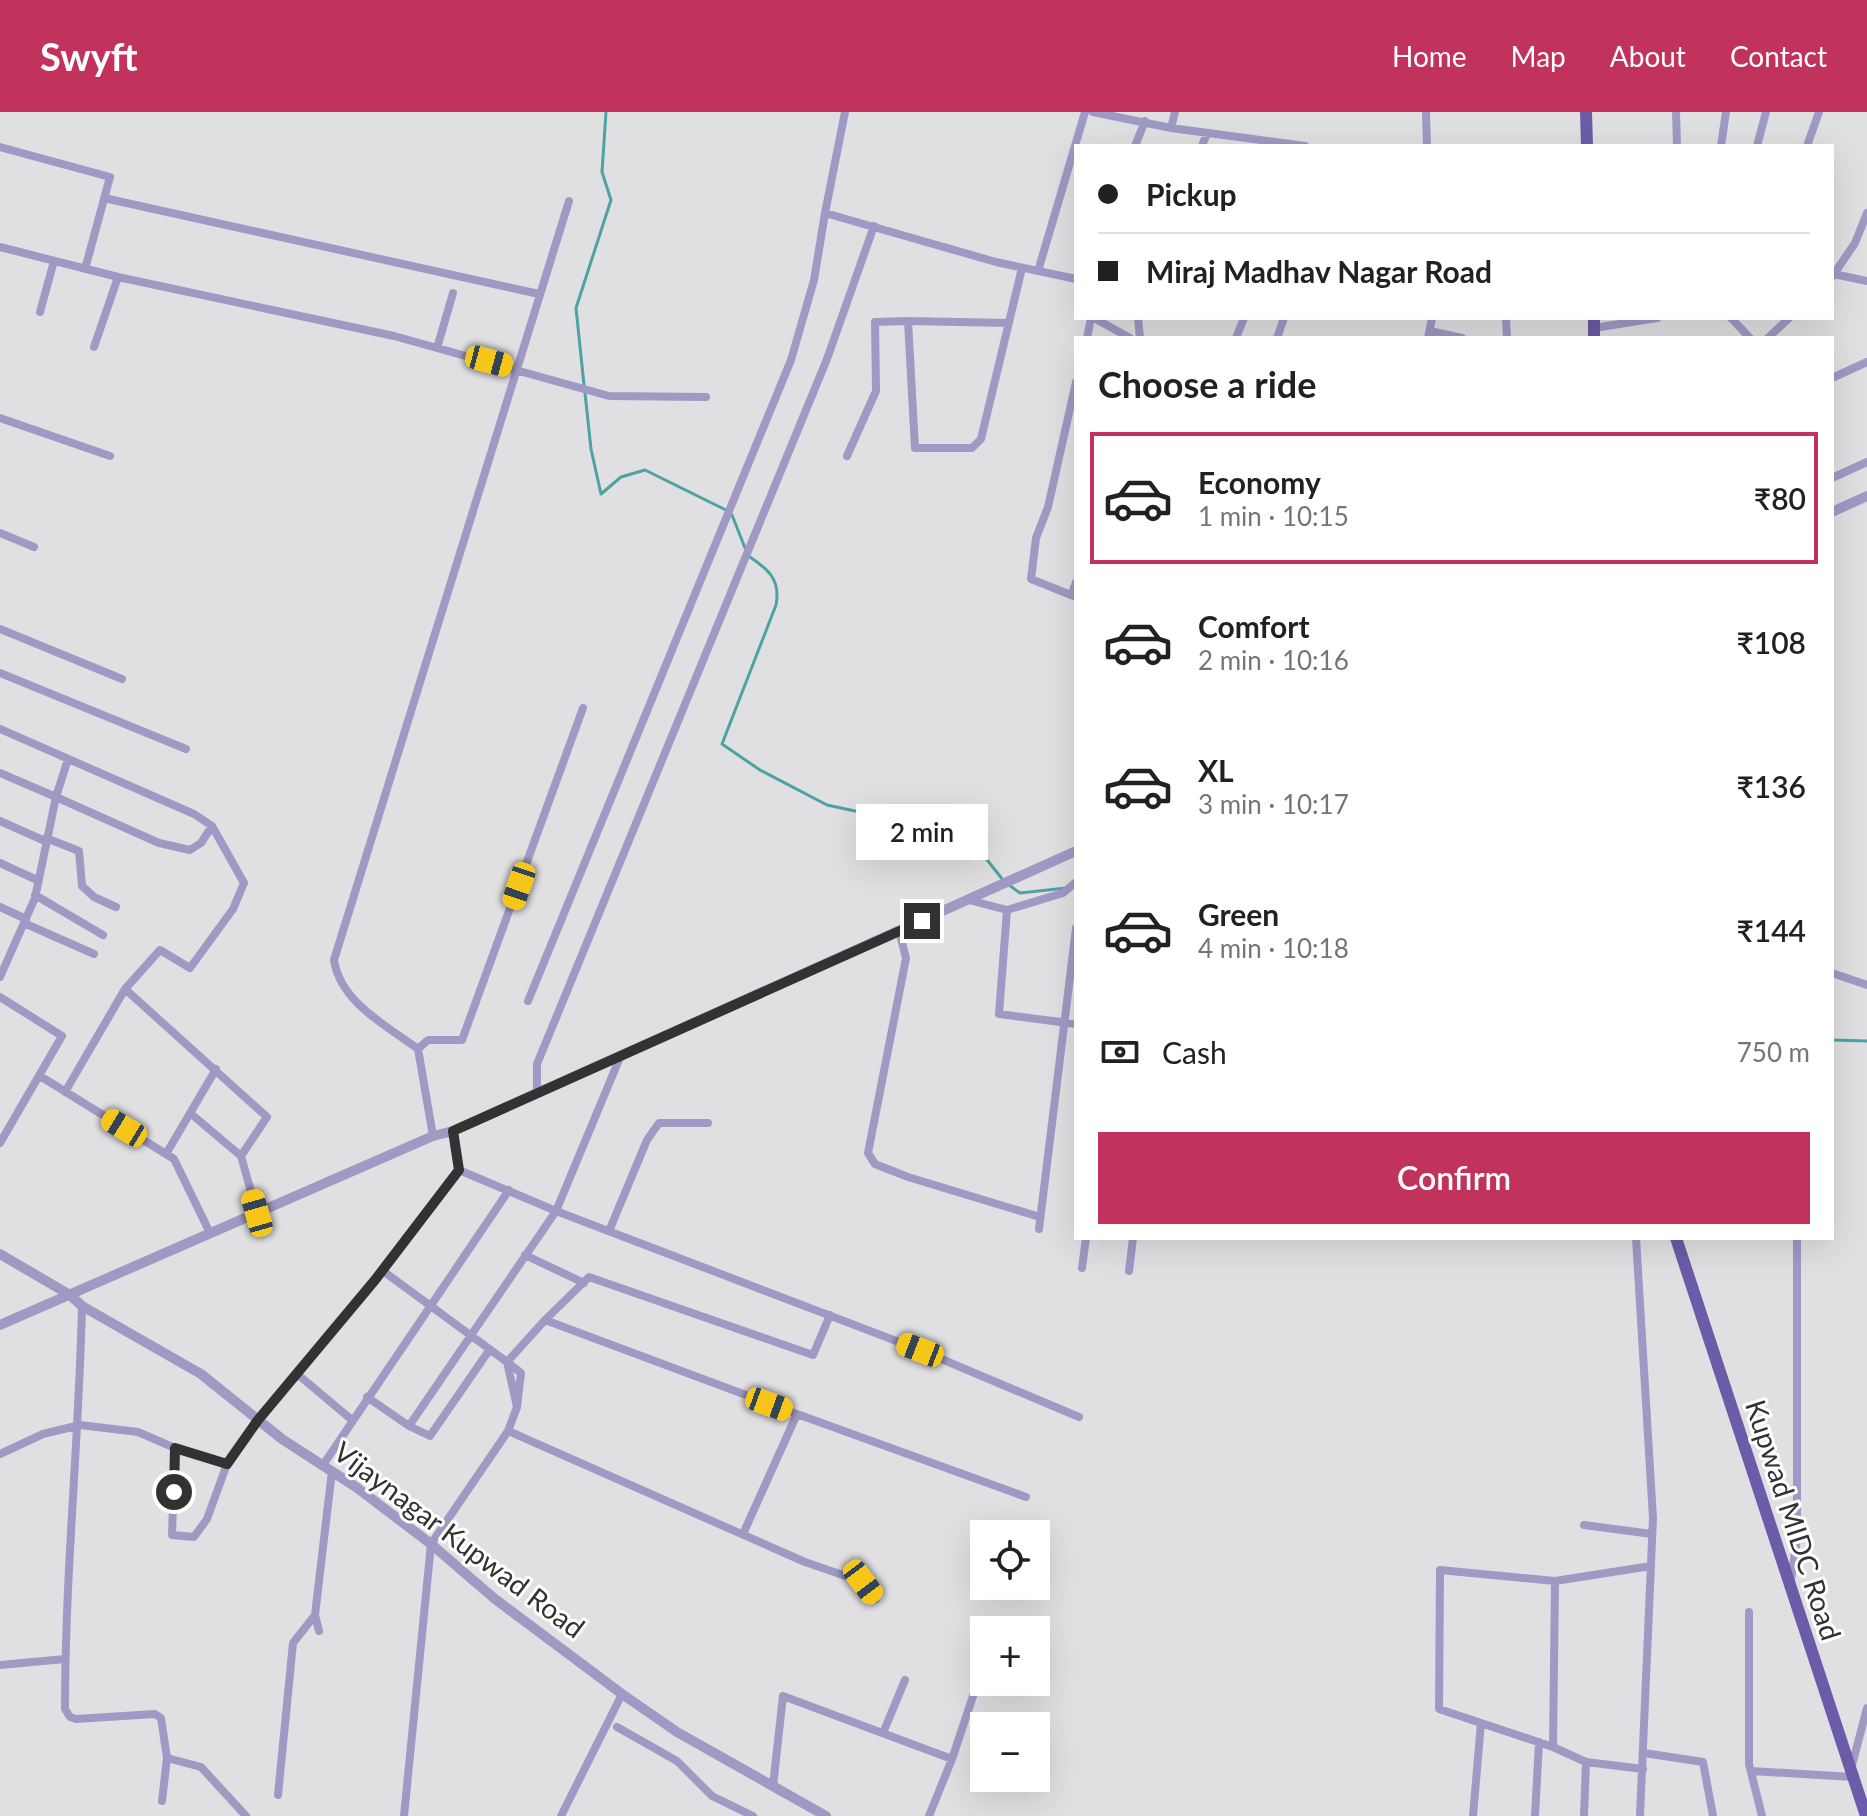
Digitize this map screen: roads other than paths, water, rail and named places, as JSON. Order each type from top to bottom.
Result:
[{"type":"main road","points":[[1586,112],[1587,144]]},
{"type":"main road","name":"Kupwad MIDC Road","points":[[1677,1240],[1866,1814]]},
{"type":"street","points":[[528,1001],[791,360],[814,280],[845,112]]},
{"type":"street","points":[[1076,144],[1085,112]]},
{"type":"street","points":[[1093,112],[1171,128],[1290,144]]},
{"type":"street","points":[[1171,128],[1175,112]]},
{"type":"street","points":[[1426,112],[1427,144]]},
{"type":"street","points":[[1676,112],[1677,144]]},
{"type":"street","points":[[1721,144],[1726,112]]},
{"type":"street","points":[[1758,144],[1766,112]]},
{"type":"street","points":[[1808,144],[1819,112]]},
{"type":"street","points":[[1136,144],[1145,121]]},
{"type":"street","points":[[1203,144],[1207,133]]},
{"type":"street","points":[[0,147],[110,177],[85,269]]},
{"type":"street","points":[[1038,271],[1074,149]]},
{"type":"street","points":[[104,198],[539,294]]},
{"type":"street","points":[[433,1136],[418,1049],[364,1011],[343,984],[334,960],[569,201]]},
{"type":"street","points":[[825,213],[1022,268],[1074,279]]},
{"type":"street","points":[[1834,274],[1855,243],[1867,213]]},
{"type":"street","points":[[537,1091],[537,1064],[822,371],[874,226]]},
{"type":"street","points":[[0,247],[118,277],[437,348],[609,396],[706,397]]},
{"type":"street","points":[[40,312],[54,261]]},
{"type":"street","points":[[908,321],[915,448],[972,448],[981,439],[1022,268]]},
{"type":"street","points":[[1834,276],[1867,281]]},
{"type":"street","points":[[94,347],[118,277]]},
{"type":"street","points":[[437,348],[453,293]]},
{"type":"street","points":[[1096,320],[1126,336]]},
{"type":"street","points":[[1594,328],[1644,320]]},
{"type":"street","points":[[1733,320],[1748,336]]},
{"type":"street","points":[[1770,336],[1787,320]]},
{"type":"street","points":[[847,456],[876,391],[875,322],[1009,323]]},
{"type":"street","points":[[1834,377],[1867,362]]},
{"type":"street","points":[[1074,391],[1048,507],[1036,538],[1031,579],[1074,595]]},
{"type":"street","points":[[0,418],[110,456]]},
{"type":"street","points":[[1834,477],[1867,462]]},
{"type":"street","points":[[1834,511],[1867,496]]},
{"type":"street","points":[[0,533],[34,547]]},
{"type":"street","points":[[0,629],[122,679]]},
{"type":"street","points":[[0,673],[186,749]]},
{"type":"street","points":[[418,1049],[428,1040],[462,1040],[583,708]]},
{"type":"street","points":[[0,729],[194,814],[212,826],[244,883],[233,909],[190,968],[160,950],[125,989],[65,1092]]},
{"type":"street","points":[[0,977],[35,895],[56,797],[68,759]]},
{"type":"street","points":[[0,773],[159,843],[190,850],[201,843],[212,826]]},
{"type":"street","points":[[0,821],[79,851],[82,886],[94,897],[116,907]]},
{"type":"street","points":[[0,1325],[433,1136],[453,1131],[1074,852]]},
{"type":"street","points":[[0,863],[37,880]]},
{"type":"street","points":[[969,900],[1007,910],[1063,893],[1074,884]]},
{"type":"street","points":[[35,895],[103,935]]},
{"type":"street","points":[[0,907],[94,954]]},
{"type":"street","points":[[1007,910],[999,1014],[1074,1024]]},
{"type":"street","points":[[899,931],[906,958],[868,1153],[875,1164],[908,1177],[1040,1217]]},
{"type":"street","points":[[1039,1229],[1074,942]]},
{"type":"street","points":[[1834,974],[1867,985]]},
{"type":"street","points":[[125,989],[267,1117],[241,1156]]},
{"type":"street","points":[[0,997],[62,1036],[0,1143]]},
{"type":"street","points":[[409,1426],[556,1211],[622,1054]]},
{"type":"street","points":[[166,1154],[216,1069]]},
{"type":"street","points":[[40,1076],[174,1159],[210,1233]]},
{"type":"street","points":[[190,1113],[241,1156],[257,1213]]},
{"type":"street","points":[[609,1231],[647,1140],[659,1123],[708,1123]]},
{"type":"street","points":[[175,1448],[172,1535],[194,1537],[200,1532],[227,1464],[258,1420],[383,1271],[459,1170],[453,1131]]},
{"type":"street","points":[[459,1170],[556,1211],[830,1315],[1079,1417]]},
{"type":"street","points":[[319,1631],[315,1615],[328,1468],[352,1420],[509,1190]]},
{"type":"street","points":[[1082,1268],[1086,1240]]},
{"type":"street","points":[[1129,1271],[1133,1240]]},
{"type":"street","points":[[1636,1240],[1652,1534],[1640,1816]]},
{"type":"street","points":[[1789,1588],[1797,1539],[1797,1240]]},
{"type":"street","name":"Vijaynagar Kupwad Road","points":[[0,1254],[70,1295],[82,1306],[201,1374],[258,1420],[431,1544],[495,1599],[677,1732],[826,1816]]},
{"type":"street","points":[[525,1255],[584,1283]]},
{"type":"street","points":[[383,1271],[521,1373],[517,1407],[508,1431],[431,1544],[404,1816]]},
{"type":"street","points":[[507,1362],[589,1277],[813,1355],[830,1315]]},
{"type":"street","points":[[82,1306],[80,1425],[65,1594],[65,1709],[70,1717],[155,1714],[161,1718],[167,1758],[162,1801]]},
{"type":"street","points":[[545,1320],[1026,1497]]},
{"type":"street","points":[[367,1397],[409,1426],[430,1436],[490,1349]]},
{"type":"street","points":[[296,1373],[352,1420]]},
{"type":"street","points":[[743,1534],[797,1414]]},
{"type":"street","points":[[0,1454],[43,1434],[80,1425],[138,1432],[175,1448],[227,1464]]},
{"type":"street","points":[[508,1431],[805,1562],[863,1582],[876,1599]]},
{"type":"street","points":[[1584,1525],[1652,1534]]},
{"type":"street","points":[[1643,1769],[1586,1762],[1553,1747],[1439,1709],[1440,1570],[1555,1581],[1651,1566]]},
{"type":"street","points":[[1553,1747],[1555,1581]]},
{"type":"street","points":[[1749,1612],[1751,1771],[1762,1816]]},
{"type":"street","points":[[278,1795],[293,1643],[315,1615]]},
{"type":"street","points":[[0,1665],[65,1659]]},
{"type":"street","points":[[883,1733],[905,1680]]},
{"type":"street","points":[[561,1816],[622,1694]]},
{"type":"street","points":[[773,1786],[783,1696],[952,1759]]},
{"type":"street","points":[[929,1816],[973,1696]]},
{"type":"street","points":[[1751,1771],[1852,1774],[1867,1708]]},
{"type":"street","points":[[1473,1816],[1481,1723]]},
{"type":"street","points":[[617,1727],[677,1761],[712,1796],[753,1816]]},
{"type":"street","points":[[1535,1816],[1539,1742]]},
{"type":"street","points":[[1644,1753],[1703,1762],[1713,1816]]},
{"type":"street","points":[[167,1758],[201,1767],[246,1816]]},
{"type":"street","points":[[1584,1816],[1586,1762]]},
{"type":"waterway","points":[[584,385],[576,308],[611,200],[602,172],[606,112]]},
{"type":"waterway","points":[[585,393],[591,449],[601,494],[621,477],[645,470],[726,510]]},
{"type":"waterway","points":[[732,515],[745,548]]},
{"type":"waterway","points":[[747,555],[775,581],[776,605],[722,744],[760,770],[827,805],[906,822],[980,851],[1003,880]]},
{"type":"waterway","points":[[1009,885],[1020,893],[1066,888]]},
{"type":"waterway","points":[[1834,1040],[1867,1041]]}]
